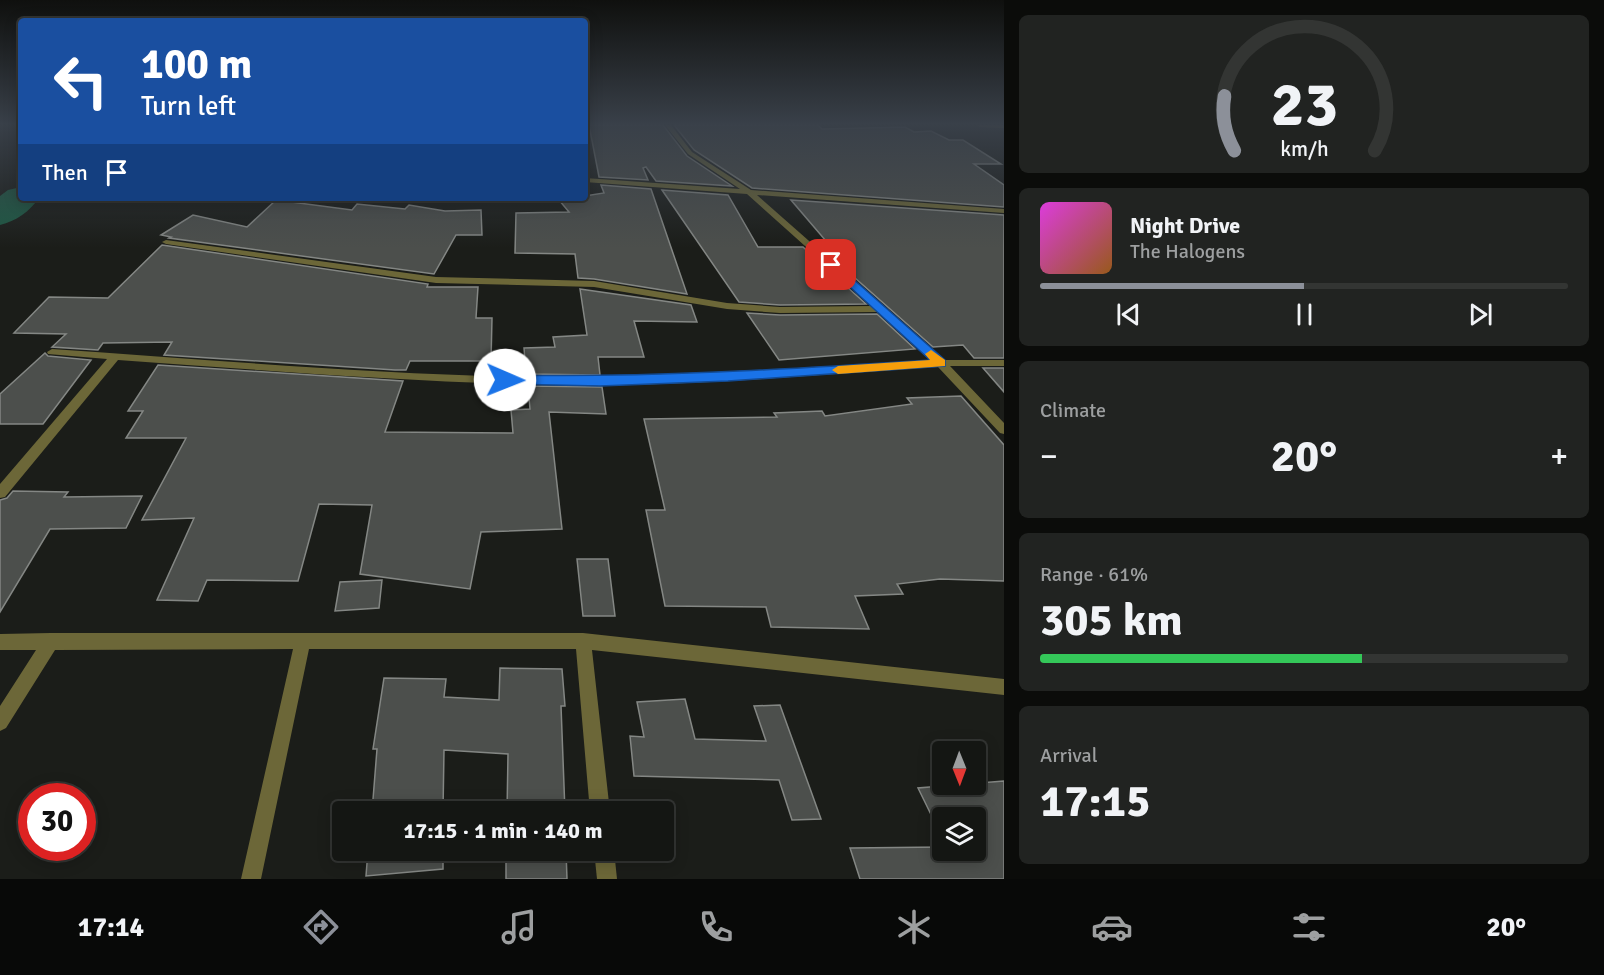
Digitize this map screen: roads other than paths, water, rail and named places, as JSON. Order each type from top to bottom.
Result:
[{"type":"street","points":[[710,166],[749,192],[881,309],[941,363],[1004,430]]},
{"type":"street","points":[[588,180],[1004,211]]},
{"type":"street","points":[[166,242],[436,280],[594,284],[727,306],[780,310],[881,309]]},
{"type":"street","points":[[52,352],[457,379],[600,381],[728,377],[941,363],[1004,363]]},
{"type":"street","points":[[0,493],[116,356]]},
{"type":"street","points":[[0,722],[51,641]]},
{"type":"street","points":[[251,879],[303,641]]},
{"type":"street","points":[[0,642],[583,641],[1004,687]]},
{"type":"street","points":[[583,641],[599,801]]},
{"type":"street","points":[[605,861],[607,879]]},
{"type":"waterway","points":[[0,214],[18,200]]}]
